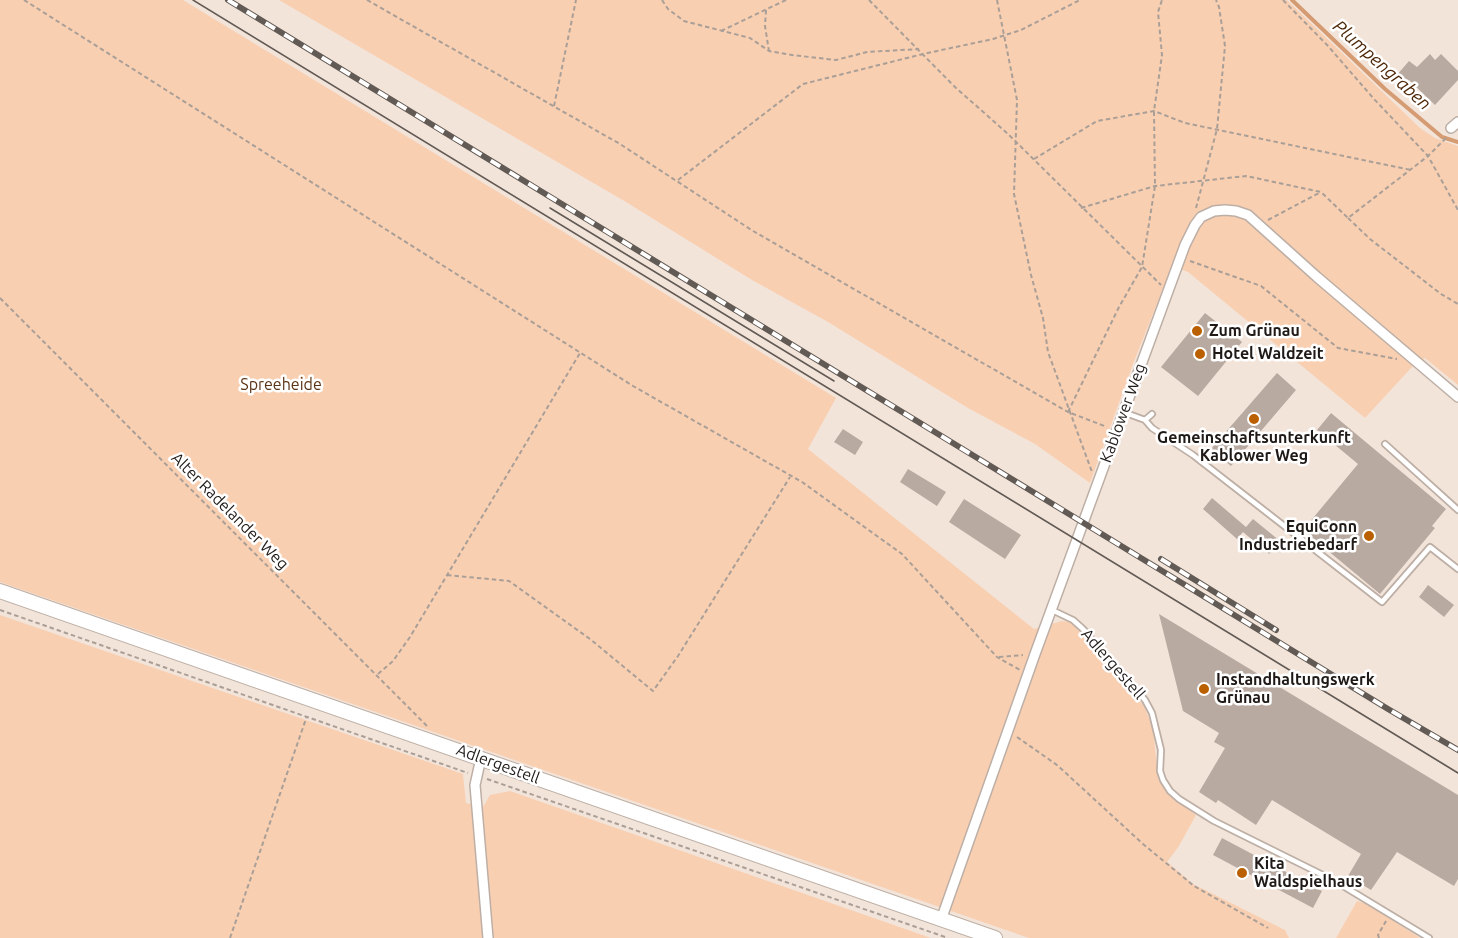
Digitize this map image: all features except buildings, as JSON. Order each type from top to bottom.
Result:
[{"type":"main road","name":"Adlergestell","points":[[0,591],[995,938]]},
{"type":"street","name":"Kablower Weg","points":[[940,920],[1180,258],[1201,217],[1225,210],[1248,215],[1458,397]]},
{"type":"street","points":[[482,758],[475,785],[488,938]]},
{"type":"lane","points":[[1124,412],[1145,420],[1152,428],[1193,455],[1382,603],[1430,547],[1458,569]]},
{"type":"lane","points":[[1145,420],[1152,414]]},
{"type":"lane","points":[[1385,444],[1458,510]]},
{"type":"lane","name":"Adlergestell","points":[[1052,610],[1073,620],[1083,629],[1145,700],[1152,713],[1161,750],[1160,771],[1170,791],[1214,821],[1335,881],[1429,938]]},
{"type":"path","points":[[24,0],[633,386],[791,476],[902,554],[997,657],[1028,674]]},
{"type":"path","points":[[367,0],[554,106],[678,180],[753,231],[1006,374],[1068,412],[1116,431]]},
{"type":"path","points":[[554,106],[576,0]]},
{"type":"path","points":[[662,0],[668,9],[684,21],[719,32],[750,38],[769,51],[792,56],[836,60],[867,52],[919,49]]},
{"type":"path","points":[[719,32],[786,0]]},
{"type":"path","points":[[869,0],[955,87],[1015,140],[1159,285],[1169,290]]},
{"type":"path","points":[[997,0],[1017,100],[1014,194],[1031,275],[1043,318],[1048,352],[1090,470],[1099,479]]},
{"type":"path","points":[[678,180],[803,84],[993,39],[1021,30],[1080,0]]},
{"type":"path","points":[[1068,412],[1119,307],[1142,267],[1155,186],[1154,111],[1162,55],[1158,12],[1162,0]]},
{"type":"path","points":[[1204,181],[1217,129],[1226,46],[1216,0]]},
{"type":"path","points":[[1282,0],[1328,46],[1428,156],[1458,210]]},
{"type":"path","points":[[766,10],[765,26],[769,51]]},
{"type":"path","points":[[1034,159],[1097,121],[1154,111],[1185,123],[1411,170]]},
{"type":"path","points":[[1348,218],[1446,140]]},
{"type":"path","points":[[1082,208],[1155,186],[1246,176],[1321,192],[1370,238],[1441,294],[1458,304]]},
{"type":"path","points":[[1260,225],[1321,192]]},
{"type":"path","points":[[1180,258],[1261,286],[1338,348],[1394,359],[1415,360]]},
{"type":"path","name":"Alter Radelander Weg","points":[[0,298],[426,723],[440,744]]},
{"type":"path","points":[[377,675],[393,660],[410,637],[580,353]]},
{"type":"path","points":[[447,575],[509,581],[590,639],[653,691],[678,657],[791,476]]},
{"type":"path","points":[[997,657],[1035,654]]},
{"type":"path","points":[[230,938],[307,717]]},
{"type":"path","points":[[1008,730],[1057,765],[1143,844],[1194,886],[1268,928]]},
{"type":"path","points":[[1379,938],[1378,935],[1391,914]]},
{"type":"path","points":[[935,933],[948,938]]},
{"type":"green space","name":"Spreeheide","points":[[0,0],[183,0],[836,398],[808,449],[1034,629],[1062,621],[1071,622],[1144,706],[1153,728],[1158,777],[1168,794],[1196,815],[1179,846],[1167,862],[1193,884],[1285,930],[1289,938],[1029,938],[0,582]]},
{"type":"green space","points":[[279,0],[1287,0],[1420,128],[1435,138],[1458,146],[1458,385],[1425,358],[1412,367],[1365,418],[1188,272],[1172,266],[1133,364],[1090,483],[1035,444],[968,408],[828,322],[752,280],[626,202]]},
{"type":"green space","points":[[0,615],[463,774],[466,803],[483,807],[490,795],[510,791],[931,938],[0,938]]},
{"type":"green space","points":[[1357,901],[1367,904],[1420,938],[1336,938]]},
{"type":"waterway","name":"Plumpengraben","points":[[1292,0],[1385,89],[1442,137],[1458,142]]},
{"type":"tram line","points":[[193,0],[1458,773]]},
{"type":"tram line","points":[[550,208],[834,381]]},
{"type":"railway","points":[[228,0],[1458,750]]},
{"type":"railway","points":[[1161,559],[1276,630]]},
{"type":"place","name":"Zum Grünau","points":[[1197,331]]},
{"type":"place","name":"Hotel Waldzeit","points":[[1200,354]]},
{"type":"place","name":"Gemeinschaftsunterkunft Kablower Weg","points":[[1254,419]]},
{"type":"place","name":"EquiConn Industriebedarf","points":[[1369,536]]},
{"type":"place","name":"Instandhaltungswerk Grünau","points":[[1204,689]]},
{"type":"place","name":"Kita Waldspielhaus","points":[[1242,873]]}]
